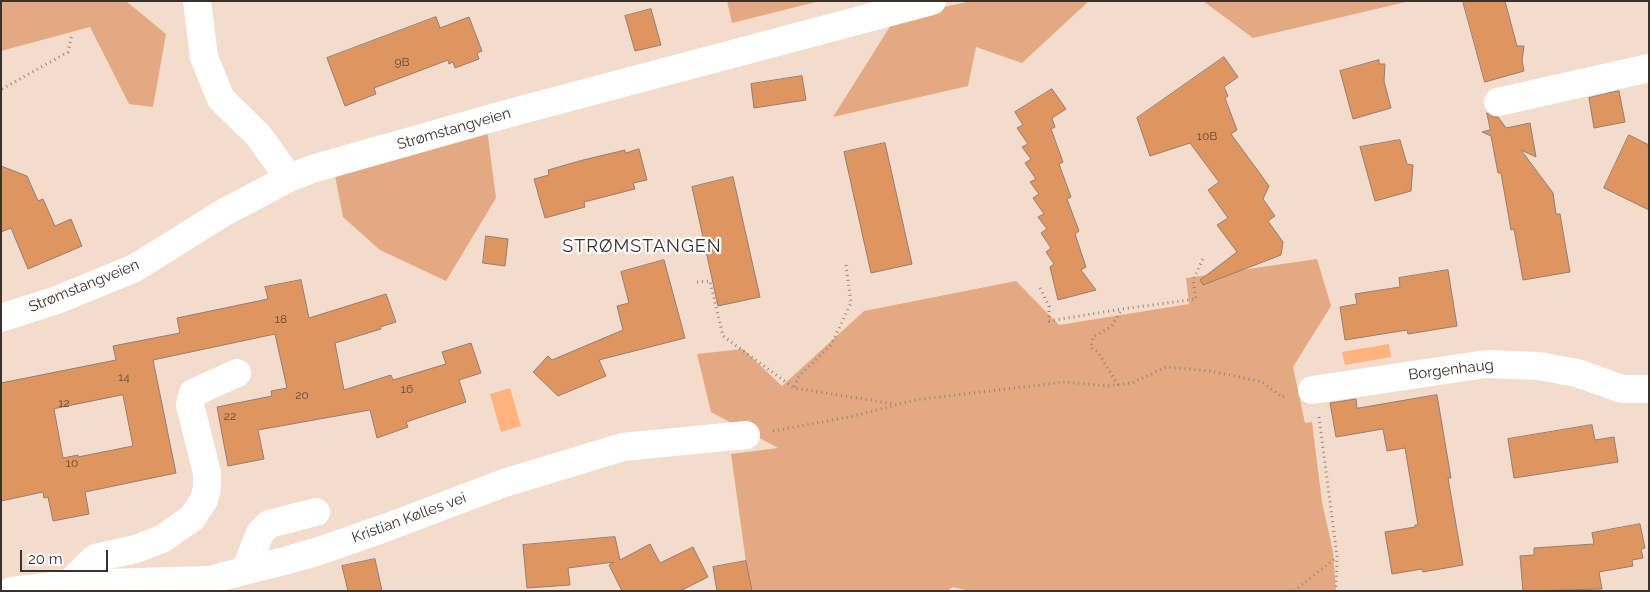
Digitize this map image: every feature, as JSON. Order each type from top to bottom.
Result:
[{"type":"street","points":[[197,1],[204,57],[221,98],[258,135],[289,178]]},
{"type":"street","name":"Strømstangveien","points":[[1,318],[57,300],[135,268],[223,213],[289,178],[312,169],[510,113],[932,1]]},
{"type":"street","points":[[1498,102],[1649,68]]},
{"type":"street","name":"Borgenhaug","points":[[1314,389],[1486,364],[1539,366],[1577,373],[1622,389],[1649,389]]},
{"type":"street","points":[[69,584],[95,558],[136,549],[162,539],[192,518],[204,500],[207,488],[207,472],[190,405],[193,393],[237,373]]},
{"type":"street","name":"Kristian Kølles vei","points":[[12,591],[69,584],[209,580],[319,550],[385,528],[504,483],[624,447],[746,435]]},
{"type":"street","points":[[245,571],[260,533],[268,524],[316,512]]},
{"type":"path","points":[[2,89],[68,52],[72,34]]},
{"type":"path","points":[[1040,288],[1049,306],[1049,321],[1196,299],[1192,280],[1203,259]]},
{"type":"path","points":[[794,388],[799,376],[831,345],[851,303],[846,265]]},
{"type":"path","points":[[697,282],[710,280],[722,336],[794,388],[898,404]]},
{"type":"path","points":[[1118,385],[1098,352],[1091,348],[1092,336],[1111,327],[1122,309]]},
{"type":"path","points":[[746,435],[854,416],[914,400],[1065,382],[1108,386],[1132,383],[1166,367],[1211,371],[1262,382],[1282,397],[1314,389],[1337,556],[1336,591]]},
{"type":"path","points":[[1294,591],[1337,556]]},
{"type":"shaded area","points":[[1,1],[126,1],[166,34],[153,107],[129,104],[90,27],[1,51]]},
{"type":"shaded area","points":[[727,1],[820,1],[732,23]]},
{"type":"shaded area","points":[[972,1],[1089,1],[1022,63],[976,47],[968,86],[833,117],[896,17]]},
{"type":"shaded area","points":[[1203,1],[1410,1],[1253,38]]},
{"type":"shaded area","points":[[487,129],[496,198],[446,281],[380,250],[343,217],[334,170]]},
{"type":"shaded area","points":[[1317,259],[1331,306],[1293,367],[1305,423],[1312,422],[1322,502],[1333,552],[1336,591],[970,591],[953,587],[947,591],[750,591],[731,454],[778,448],[711,412],[697,354],[743,349],[782,386],[864,311],[1016,281],[1059,325],[1189,304],[1186,278]]},
{"type":"shaded area","points":[[1389,344],[1391,357],[1345,365],[1342,352]]},
{"type":"shaded area","points":[[510,388],[521,426],[501,432],[490,394]]},
{"type":"building","points":[[1463,1],[1505,1],[1517,46],[1524,46],[1522,61],[1524,71],[1485,82]]},
{"type":"building","points":[[651,9],[661,45],[635,51],[625,16]]},
{"type":"building","points":[[436,17],[440,28],[469,17],[482,51],[477,53],[479,59],[455,68],[453,62],[449,64],[448,60],[374,88],[376,94],[345,106],[327,58]]},
{"type":"building","points":[[1224,57],[1238,77],[1224,87],[1228,96],[1225,98],[1237,130],[1231,134],[1269,186],[1263,199],[1275,216],[1268,221],[1283,242],[1281,255],[1203,285],[1200,280],[1237,252],[1217,225],[1228,218],[1208,190],[1219,182],[1190,143],[1150,156],[1137,118]]},
{"type":"building","points":[[1379,60],[1379,64],[1385,64],[1384,81],[1391,108],[1353,119],[1340,71]]},
{"type":"building","points":[[802,76],[806,100],[754,108],[751,84]]},
{"type":"building","points":[[1052,89],[1066,109],[1052,118],[1055,127],[1051,129],[1063,162],[1059,164],[1071,197],[1067,199],[1079,231],[1075,234],[1086,267],[1081,270],[1096,290],[1058,300],[1050,267],[1054,264],[1046,252],[1051,248],[1041,233],[1047,229],[1038,217],[1044,214],[1033,198],[1039,194],[1030,182],[1036,179],[1025,163],[1031,159],[1022,147],[1028,144],[1017,128],[1023,125],[1015,112]]},
{"type":"building","points":[[1619,91],[1625,122],[1594,128],[1589,98]]},
{"type":"building","points":[[1487,113],[1493,117],[1498,117],[1506,128],[1530,123],[1536,157],[1521,150],[1553,193],[1556,214],[1560,214],[1570,272],[1523,280],[1514,229],[1511,230],[1501,173],[1498,173],[1491,136],[1482,132],[1490,130]]},
{"type":"building","points":[[1629,135],[1649,145],[1649,210],[1604,188]]},
{"type":"building","points":[[1400,140],[1407,164],[1413,165],[1411,191],[1375,201],[1360,147]]},
{"type":"building","points":[[885,143],[912,264],[871,273],[844,152]]},
{"type":"building","points":[[639,149],[647,180],[633,183],[635,189],[584,202],[585,207],[545,218],[534,179],[549,175],[548,170],[583,160],[625,150],[625,153]]},
{"type":"building","points":[[1,166],[27,176],[38,201],[43,199],[55,226],[71,219],[82,246],[28,269],[11,228],[1,232]]},
{"type":"building","points":[[733,177],[760,297],[718,306],[692,187]]},
{"type":"building","points":[[486,236],[508,239],[505,266],[483,263]]},
{"type":"building","points":[[664,260],[685,338],[599,360],[606,376],[558,396],[533,372],[548,356],[552,360],[623,330],[617,306],[629,303],[621,272]]},
{"type":"building","points":[[1448,270],[1457,326],[1408,334],[1407,330],[1345,340],[1340,307],[1357,304],[1355,294],[1400,287],[1399,278]]},
{"type":"building","points":[[301,280],[309,318],[386,294],[396,322],[380,327],[381,329],[335,343],[344,390],[391,375],[393,380],[446,364],[442,352],[471,343],[481,373],[459,380],[466,402],[406,422],[408,427],[377,438],[370,410],[258,430],[264,459],[228,466],[217,407],[272,396],[271,391],[287,388],[275,334],[153,360],[176,473],[85,492],[89,514],[53,521],[48,497],[44,498],[43,492],[1,501],[1,383],[116,360],[113,346],[180,333],[177,318],[268,299],[265,287]],"holes":[[[123,395],[133,446],[78,457],[78,455],[63,458],[54,409]]]},
{"type":"building","points":[[1437,395],[1451,478],[1448,478],[1463,565],[1423,572],[1422,569],[1392,574],[1385,532],[1418,525],[1405,448],[1387,451],[1383,429],[1336,437],[1330,403],[1356,399],[1357,408]]},
{"type":"building","points":[[1592,425],[1595,440],[1614,437],[1618,462],[1514,478],[1508,439]]},
{"type":"building","points":[[1640,524],[1645,548],[1641,549],[1643,558],[1632,560],[1633,566],[1599,572],[1602,589],[1523,591],[1520,556],[1534,555],[1534,548],[1594,544],[1592,533]]},
{"type":"building","points":[[615,537],[620,560],[650,544],[660,563],[693,547],[708,577],[680,591],[622,591],[609,565],[614,562],[568,568],[570,585],[527,588],[523,545]]},
{"type":"building","points":[[375,559],[382,591],[348,591],[342,566]]},
{"type":"building","points":[[746,561],[752,591],[717,591],[713,567]]},
{"type":"district","name":"STRØMSTANGEN","points":[[642,247]]}]
